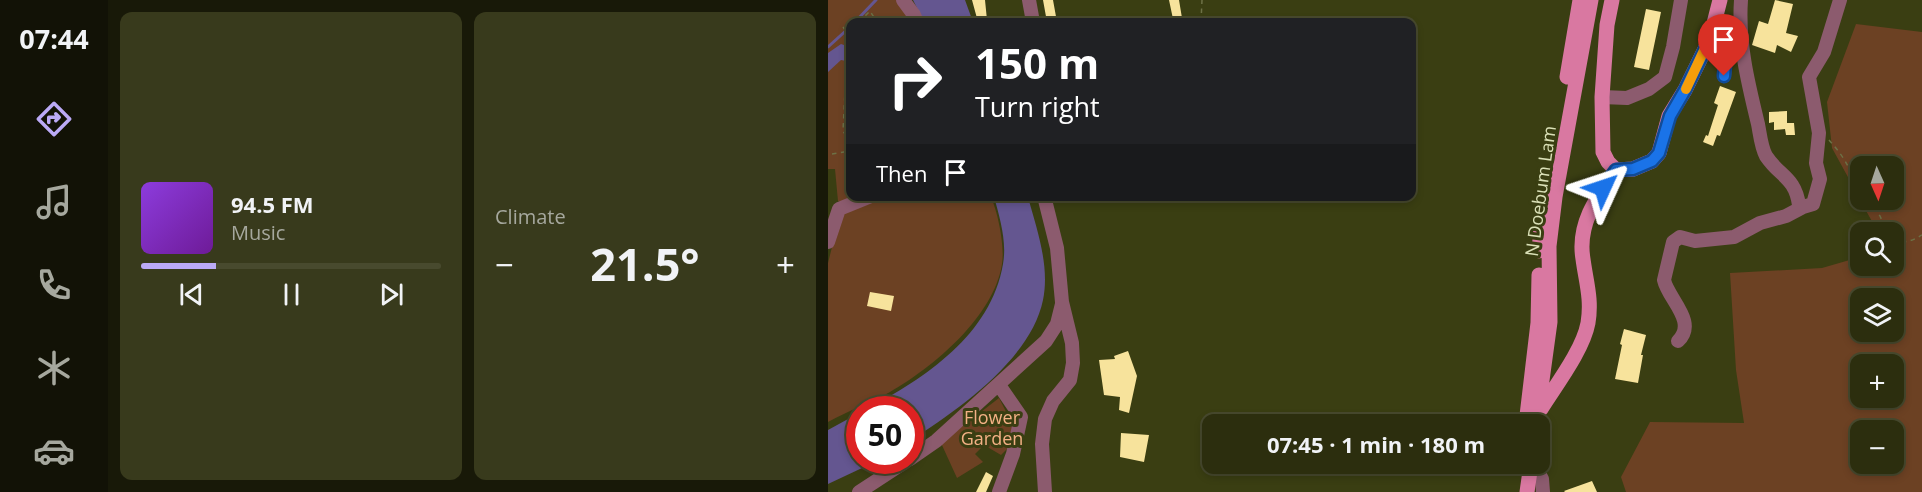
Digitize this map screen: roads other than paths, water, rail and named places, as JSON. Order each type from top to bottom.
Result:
[{"type":"main road","name":"N Doebum Lam","points":[[1533,414],[1542,215],[1580,0]]},
{"type":"main road","name":"N Doebum Lam","points":[[1534,414],[1550,321],[1549,246],[1555,197],[1591,0]]},
{"type":"main road","points":[[1612,0],[1607,25],[1602,97],[1603,152],[1608,162],[1616,170],[1633,169],[1652,161],[1659,153],[1670,116],[1710,39],[1720,0]]},
{"type":"main road","points":[[1537,414],[1576,351],[1587,326],[1591,301],[1582,256],[1582,233],[1590,208],[1616,170]]},
{"type":"main road","points":[[1517,492],[1520,474]]},
{"type":"main road","points":[[1527,492],[1530,474]]},
{"type":"street","points":[[903,0],[915,18]]},
{"type":"street","points":[[1029,0],[1032,18]]},
{"type":"street","points":[[1602,97],[1627,98],[1649,89],[1665,77],[1681,0]]},
{"type":"street","points":[[1741,0],[1740,18],[1745,74],[1765,154],[1793,184],[1799,205],[1803,207]]},
{"type":"street","points":[[1678,341],[1684,336],[1684,318],[1664,280],[1673,242],[1680,237],[1695,241],[1734,237],[1760,223],[1785,216],[1813,204],[1820,179],[1816,163],[1819,133],[1817,111],[1809,77],[1824,52],[1840,0]]},
{"type":"street","points":[[1710,39],[1725,64],[1724,76]]},
{"type":"street","points":[[828,242],[841,209],[859,201]]},
{"type":"street","points":[[1045,201],[1057,248],[1062,302],[1072,343],[1073,363],[1070,380],[1053,401],[1045,419],[1042,444],[1045,492]]},
{"type":"street","points":[[924,449],[999,386],[1046,341],[1057,324],[1062,302]]},
{"type":"street","points":[[999,386],[1021,417],[1013,454],[999,492]]},
{"type":"street","points":[[859,492],[887,474]]},
{"type":"street","points":[[1539,474],[1542,479],[1543,492]]},
{"type":"waterway","points":[[859,18],[876,0]]},
{"type":"waterway","points":[[828,47],[846,31]]},
{"type":"park label","name":"Flower Garden","points":[[992,427]]}]
